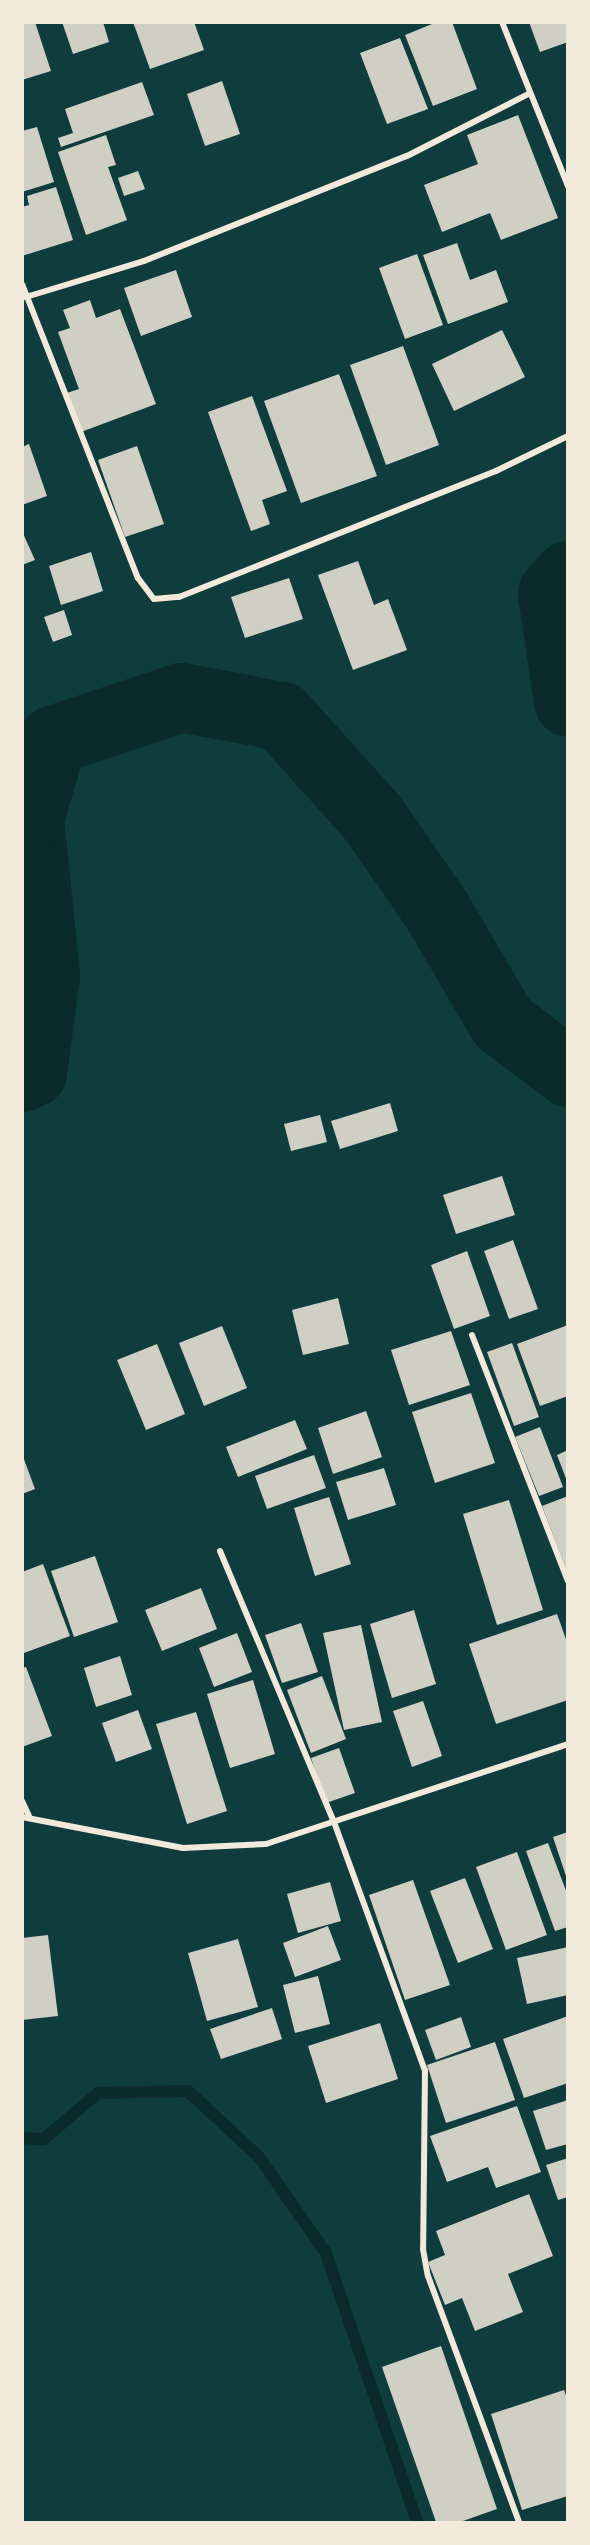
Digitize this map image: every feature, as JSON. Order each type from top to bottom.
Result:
[{"type":"street","points":[[502,22],[528,94],[567,186]]},
{"type":"street","points":[[26,297],[144,261],[407,156],[528,94]]},
{"type":"street","points":[[22,284],[138,579],[154,599],[179,597],[496,471],[567,436]]},
{"type":"street","points":[[472,1335],[567,1581]]},
{"type":"street","points":[[220,1551],[334,1822],[425,2070],[423,2249],[428,2276],[519,2523]]},
{"type":"street","points":[[22,1801],[26,1817],[183,1848],[266,1844],[567,1744]]},
{"type":"building","points":[[22,22],[35,22],[51,71],[22,80]]},
{"type":"building","points":[[62,22],[103,22],[109,42],[73,54]]},
{"type":"building","points":[[133,22],[194,22],[204,50],[150,69]]},
{"type":"building","points":[[437,22],[452,22],[477,89],[433,106],[405,35]]},
{"type":"building","points":[[529,22],[568,22],[568,42],[540,52]]},
{"type":"building","points":[[400,38],[428,109],[387,124],[360,53]]},
{"type":"building","points":[[222,81],[240,134],[205,146],[187,94]]},
{"type":"building","points":[[142,82],[154,115],[61,147],[58,138],[73,133],[65,109]]},
{"type":"building","points":[[518,115],[558,218],[501,240],[490,213],[442,232],[424,185],[478,164],[467,135]]},
{"type":"building","points":[[37,127],[54,182],[22,192],[22,131]]},
{"type":"building","points":[[106,135],[116,165],[108,167],[127,220],[86,235],[58,152]]},
{"type":"building","points":[[138,171],[145,189],[124,196],[118,178]]},
{"type":"building","points":[[56,187],[73,240],[22,256],[22,207],[29,205],[27,196]]},
{"type":"building","points":[[457,243],[470,280],[496,270],[508,302],[448,324],[423,255]]},
{"type":"building","points":[[417,254],[443,325],[405,339],[379,268]]},
{"type":"building","points":[[176,270],[192,317],[141,336],[124,288]]},
{"type":"building","points":[[90,300],[96,318],[120,309],[156,404],[81,432],[67,393],[79,389],[58,332],[70,328],[63,310]]},
{"type":"building","points":[[502,330],[525,377],[454,411],[432,364]]},
{"type":"building","points":[[403,346],[439,445],[386,465],[350,365]]},
{"type":"building","points":[[339,374],[377,476],[301,503],[264,401]]},
{"type":"building","points":[[252,396],[287,491],[262,500],[270,524],[251,531],[208,412]]},
{"type":"building","points":[[29,444],[47,496],[22,505],[22,447]]},
{"type":"building","points":[[137,446],[164,524],[125,537],[98,460]]},
{"type":"building","points":[[22,531],[35,560],[22,565]]},
{"type":"building","points":[[91,552],[103,591],[61,605],[49,566]]},
{"type":"building","points":[[358,561],[374,605],[388,599],[407,650],[353,670],[318,575]]},
{"type":"building","points":[[289,578],[303,619],[245,638],[231,597]]},
{"type":"building","points":[[64,610],[72,635],[53,642],[44,617]]},
{"type":"building","points":[[390,1103],[398,1131],[340,1149],[331,1121]]},
{"type":"building","points":[[320,1115],[327,1142],[291,1151],[284,1124]]},
{"type":"building","points":[[502,1176],[515,1215],[456,1234],[443,1195]]},
{"type":"building","points":[[513,1240],[538,1309],[509,1319],[484,1251]]},
{"type":"building","points":[[467,1251],[490,1316],[454,1329],[431,1265]]},
{"type":"building","points":[[338,1298],[349,1344],[303,1355],[292,1310]]},
{"type":"building","points":[[568,1325],[568,1396],[540,1406],[517,1344]]},
{"type":"building","points":[[222,1326],[247,1388],[204,1406],[179,1343]]},
{"type":"building","points":[[451,1331],[470,1385],[409,1405],[391,1350]]},
{"type":"building","points":[[512,1343],[539,1417],[514,1426],[487,1352]]},
{"type":"building","points":[[157,1344],[185,1414],[146,1430],[117,1360]]},
{"type":"building","points":[[471,1393],[495,1463],[435,1483],[412,1412]]},
{"type":"building","points":[[366,1411],[382,1457],[333,1474],[318,1428]]},
{"type":"building","points":[[295,1420],[307,1449],[238,1477],[226,1447]]},
{"type":"building","points":[[540,1427],[563,1487],[539,1496],[515,1437]]},
{"type":"building","points":[[568,1450],[568,1481],[567,1481],[557,1455]]},
{"type":"building","points":[[22,1454],[35,1489],[22,1494]]},
{"type":"building","points":[[314,1455],[326,1488],[267,1509],[255,1476]]},
{"type":"building","points":[[384,1468],[396,1505],[348,1520],[336,1482]]},
{"type":"building","points":[[568,1496],[568,1571],[567,1571],[542,1506]]},
{"type":"building","points":[[329,1497],[351,1564],[315,1576],[294,1508]]},
{"type":"building","points":[[509,1500],[543,1610],[497,1625],[463,1514]]},
{"type":"building","points":[[95,1556],[118,1622],[74,1637],[51,1571]]},
{"type":"building","points":[[43,1564],[70,1636],[24,1653],[22,1572]]},
{"type":"building","points":[[201,1588],[217,1629],[162,1651],[145,1610]]},
{"type":"building","points":[[414,1610],[436,1684],[392,1698],[370,1624]]},
{"type":"building","points":[[557,1614],[568,1645],[568,1700],[496,1724],[469,1644]]},
{"type":"building","points":[[301,1623],[318,1672],[282,1683],[265,1635]]},
{"type":"building","points":[[361,1625],[382,1722],[344,1730],[323,1633]]},
{"type":"building","points":[[237,1633],[252,1672],[214,1687],[199,1648]]},
{"type":"building","points":[[120,1656],[132,1695],[96,1707],[84,1668]]},
{"type":"building","points":[[26,1667],[52,1736],[22,1747],[22,1668]]},
{"type":"building","points":[[322,1676],[346,1739],[311,1753],[287,1690]]},
{"type":"building","points":[[253,1680],[275,1754],[230,1768],[207,1694]]},
{"type":"building","points":[[423,1701],[442,1756],[412,1767],[393,1711]]},
{"type":"building","points":[[138,1710],[152,1749],[116,1762],[102,1723]]},
{"type":"building","points":[[196,1712],[227,1811],[187,1824],[156,1724]]},
{"type":"building","points":[[339,1748],[355,1793],[326,1803],[311,1758]]},
{"type":"building","points":[[568,1832],[568,1878],[567,1879],[553,1837]]},
{"type":"building","points":[[548,1843],[568,1896],[568,1927],[555,1931],[526,1851]]},
{"type":"building","points":[[517,1852],[547,1935],[506,1950],[476,1867]]},
{"type":"building","points":[[465,1878],[493,1949],[458,1963],[430,1891]]},
{"type":"building","points":[[413,1880],[450,1985],[405,2000],[369,1895]]},
{"type":"building","points":[[330,1882],[341,1921],[298,1933],[287,1894]]},
{"type":"building","points":[[328,1926],[341,1960],[295,1977],[283,1943]]},
{"type":"building","points":[[48,1935],[58,2016],[22,2020],[22,1938]]},
{"type":"building","points":[[238,1939],[258,2007],[207,2021],[188,1953]]},
{"type":"building","points":[[568,1947],[568,1995],[527,2004],[517,1958]]},
{"type":"building","points":[[318,1976],[330,2024],[295,2033],[283,1985]]},
{"type":"building","points":[[272,2008],[282,2039],[221,2059],[210,2029]]},
{"type":"building","points":[[568,2016],[568,2083],[524,2098],[503,2039]]},
{"type":"building","points":[[461,2017],[471,2047],[436,2060],[425,2030]]},
{"type":"building","points":[[380,2023],[398,2079],[326,2103],[308,2046]]},
{"type":"building","points":[[495,2042],[515,2100],[446,2123],[427,2065]]},
{"type":"building","points":[[568,2100],[568,2144],[546,2150],[533,2111]]},
{"type":"building","points":[[517,2106],[541,2172],[496,2188],[488,2167],[447,2182],[430,2136]]},
{"type":"building","points":[[568,2158],[568,2197],[558,2200],[546,2165]]},
{"type":"building","points":[[529,2194],[553,2256],[508,2274],[523,2312],[475,2331],[462,2298],[445,2305],[428,2262],[445,2255],[436,2231]]},
{"type":"building","points":[[441,2346],[497,2509],[460,2522],[436,2522],[382,2367]]},
{"type":"building","points":[[564,2390],[568,2401],[568,2496],[522,2510],[491,2414]]},
{"type":"waterway","points":[[568,575],[552,593],[568,702]]},
{"type":"waterway","points":[[22,1077],[32,1072],[45,974],[29,818],[52,740],[181,697],[281,716],[372,817],[437,911],[502,1022],[568,1072]]},
{"type":"waterway","points":[[22,2138],[44,2139],[98,2093],[188,2091],[259,2157],[326,2253],[417,2522]]}]
